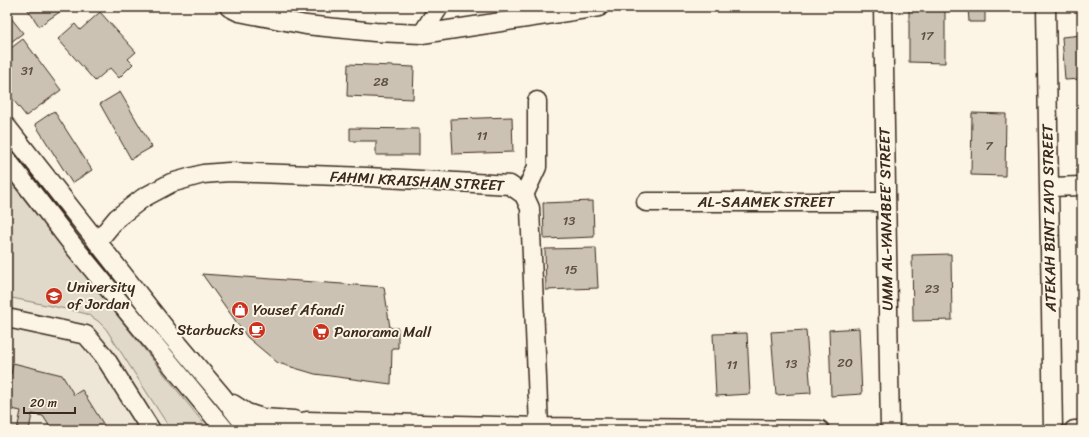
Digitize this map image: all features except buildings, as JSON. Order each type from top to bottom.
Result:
[{"type":"street","points":[[229,7],[239,12],[306,25],[375,32],[422,34],[599,7]]},
{"type":"street","points":[[422,34],[439,7]]},
{"type":"street","name":"UMM AL-YANABEE’ STREET","points":[[883,7],[890,430]]},
{"type":"street","name":"ATEKAH BINT ZAYD STREET","points":[[1046,7],[1053,430]]},
{"type":"street","points":[[524,195],[537,167],[537,101]]},
{"type":"street","points":[[7,127],[169,333],[249,430]]},
{"type":"street","points":[[7,160],[75,248],[225,430]]},
{"type":"street","name":"FAHMI KRAISHAN STREET","points":[[97,242],[116,218],[143,198],[171,183],[203,174],[229,172],[352,176],[510,185],[524,195],[530,208],[539,427]]},
{"type":"street","points":[[1049,187],[1082,186]]},
{"type":"street","name":"AL-SAAMEK STREET","points":[[646,202],[886,202]]},
{"type":"street","points":[[7,318],[86,335],[104,356],[151,430]]},
{"type":"street","points":[[222,396],[247,413],[262,418],[307,421],[539,427],[820,430]]},
{"type":"street","points":[[275,430],[283,426],[307,421]]},
{"type":"street","points":[[1074,430],[1082,430]]},
{"type":"shaded area","name":"University of Jordan","points":[[7,178],[126,327],[209,430],[7,430]]},
{"type":"shaded area","points":[[7,178],[209,430],[171,430],[106,329],[98,321],[87,314],[7,297]]},
{"type":"place","name":"University of Jordan","points":[[54,296]]},
{"type":"place","name":"Yousef Afandi","points":[[240,310]]},
{"type":"place","name":"Starbucks","points":[[257,330]]},
{"type":"place","name":"Panorama Mall","points":[[321,332]]}]
